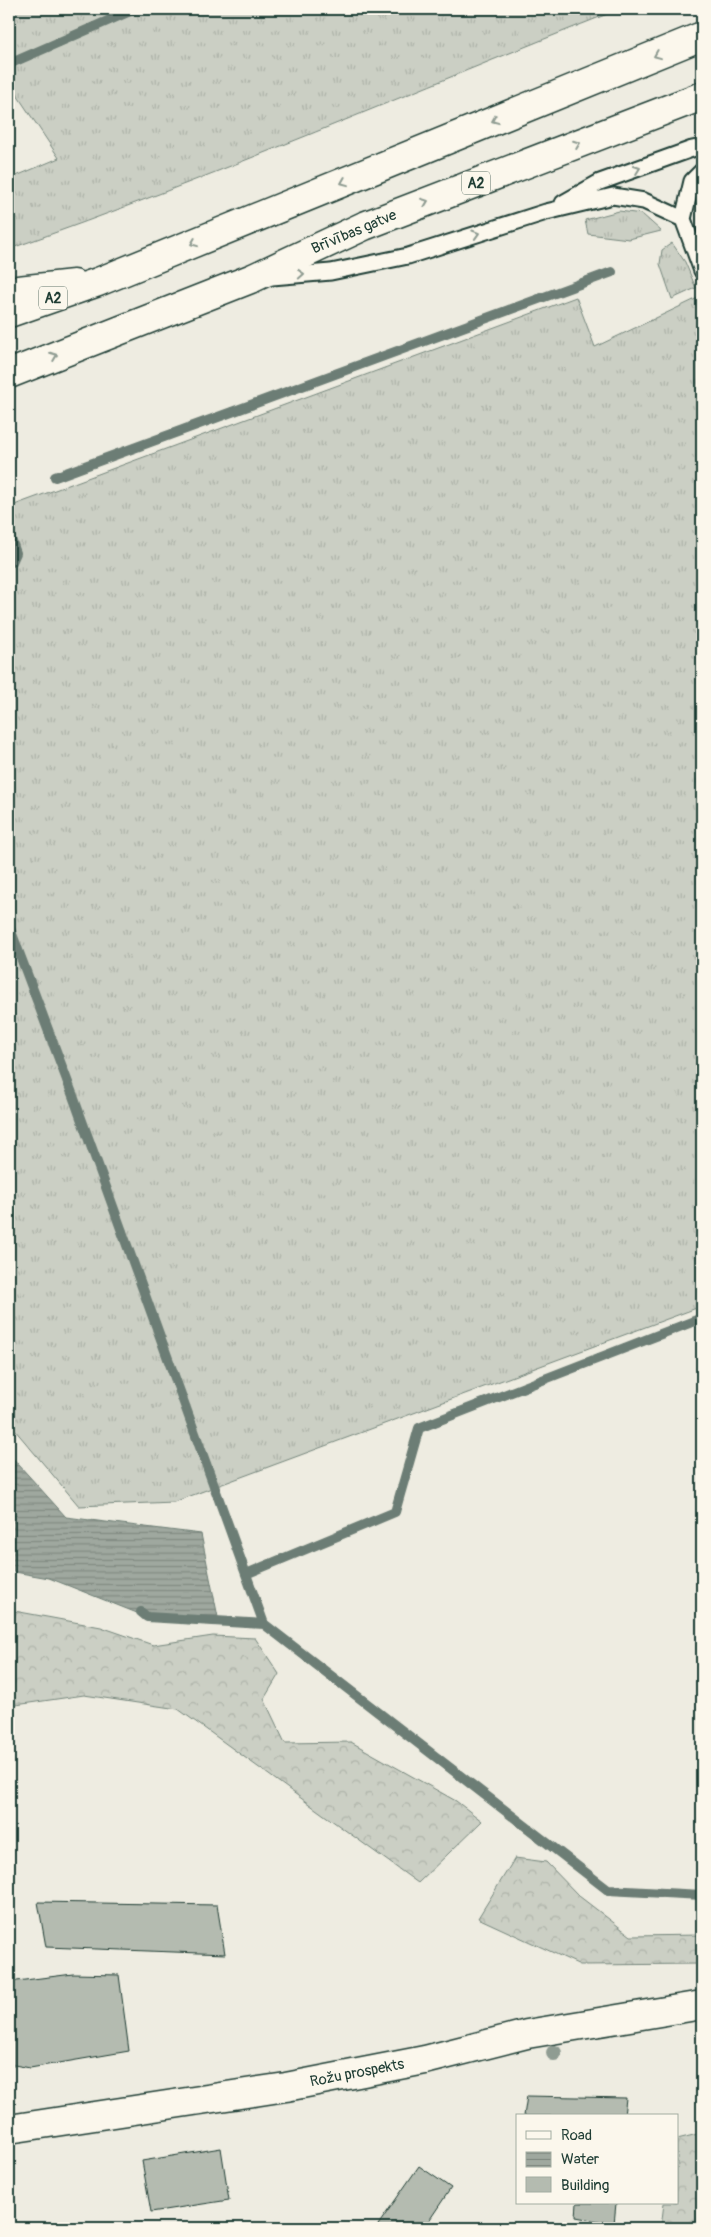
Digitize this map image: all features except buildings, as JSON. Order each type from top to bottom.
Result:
[{"type":"main road","name":"A2","points":[[9,313],[98,282],[702,36]]},
{"type":"main road","name":"Brīvības gatve","points":[[9,374],[253,278],[364,226],[702,96]]},
{"type":"main road","points":[[9,292],[98,282]]},
{"type":"main road","name":"Rožu prospekts","points":[[9,2129],[286,2086],[425,2060],[527,2034],[702,2005]]},
{"type":"lane","points":[[546,212],[600,182],[702,147]]},
{"type":"lane","points":[[702,171],[692,181],[683,219],[702,271]]},
{"type":"lane","points":[[253,278],[331,272],[408,256],[546,212],[612,196],[644,201],[683,219]]},
{"type":"green space","points":[[9,9],[620,9],[240,163],[9,249],[9,179],[59,158],[9,83]]},
{"type":"green space","points":[[619,211],[642,214],[661,231],[629,239],[588,234],[585,220]]},
{"type":"green space","points":[[672,243],[685,262],[696,288],[672,299],[660,264],[662,250]]},
{"type":"green space","points":[[702,296],[702,1306],[174,1502],[79,1506],[9,1423],[9,507],[576,297],[595,347]]},
{"type":"green space","points":[[9,1610],[101,1627],[153,1645],[213,1636],[255,1638],[279,1674],[264,1699],[285,1743],[351,1742],[456,1801],[482,1821],[418,1883],[178,1709],[84,1695],[9,1706]]},
{"type":"green space","points":[[515,1858],[546,1862],[579,1896],[631,1936],[702,1935],[702,1964],[580,1965],[478,1918]]},
{"type":"green space","points":[[702,2133],[702,2228],[661,2228],[664,2204],[678,2204],[678,2139]]},
{"type":"water","points":[[9,1454],[66,1517],[201,1534],[219,1622],[147,1617],[49,1578],[9,1571]]},
{"type":"waterway","points":[[9,64],[135,9]]},
{"type":"waterway","points":[[55,477],[612,272]]},
{"type":"waterway","points":[[9,534],[16,553],[12,562],[9,563]]},
{"type":"waterway","points":[[9,926],[73,1096],[264,1624]]},
{"type":"waterway","points":[[246,1574],[395,1512],[419,1428],[702,1318]]},
{"type":"waterway","points":[[141,1612],[147,1617],[264,1624],[608,1890],[702,1895]]}]
